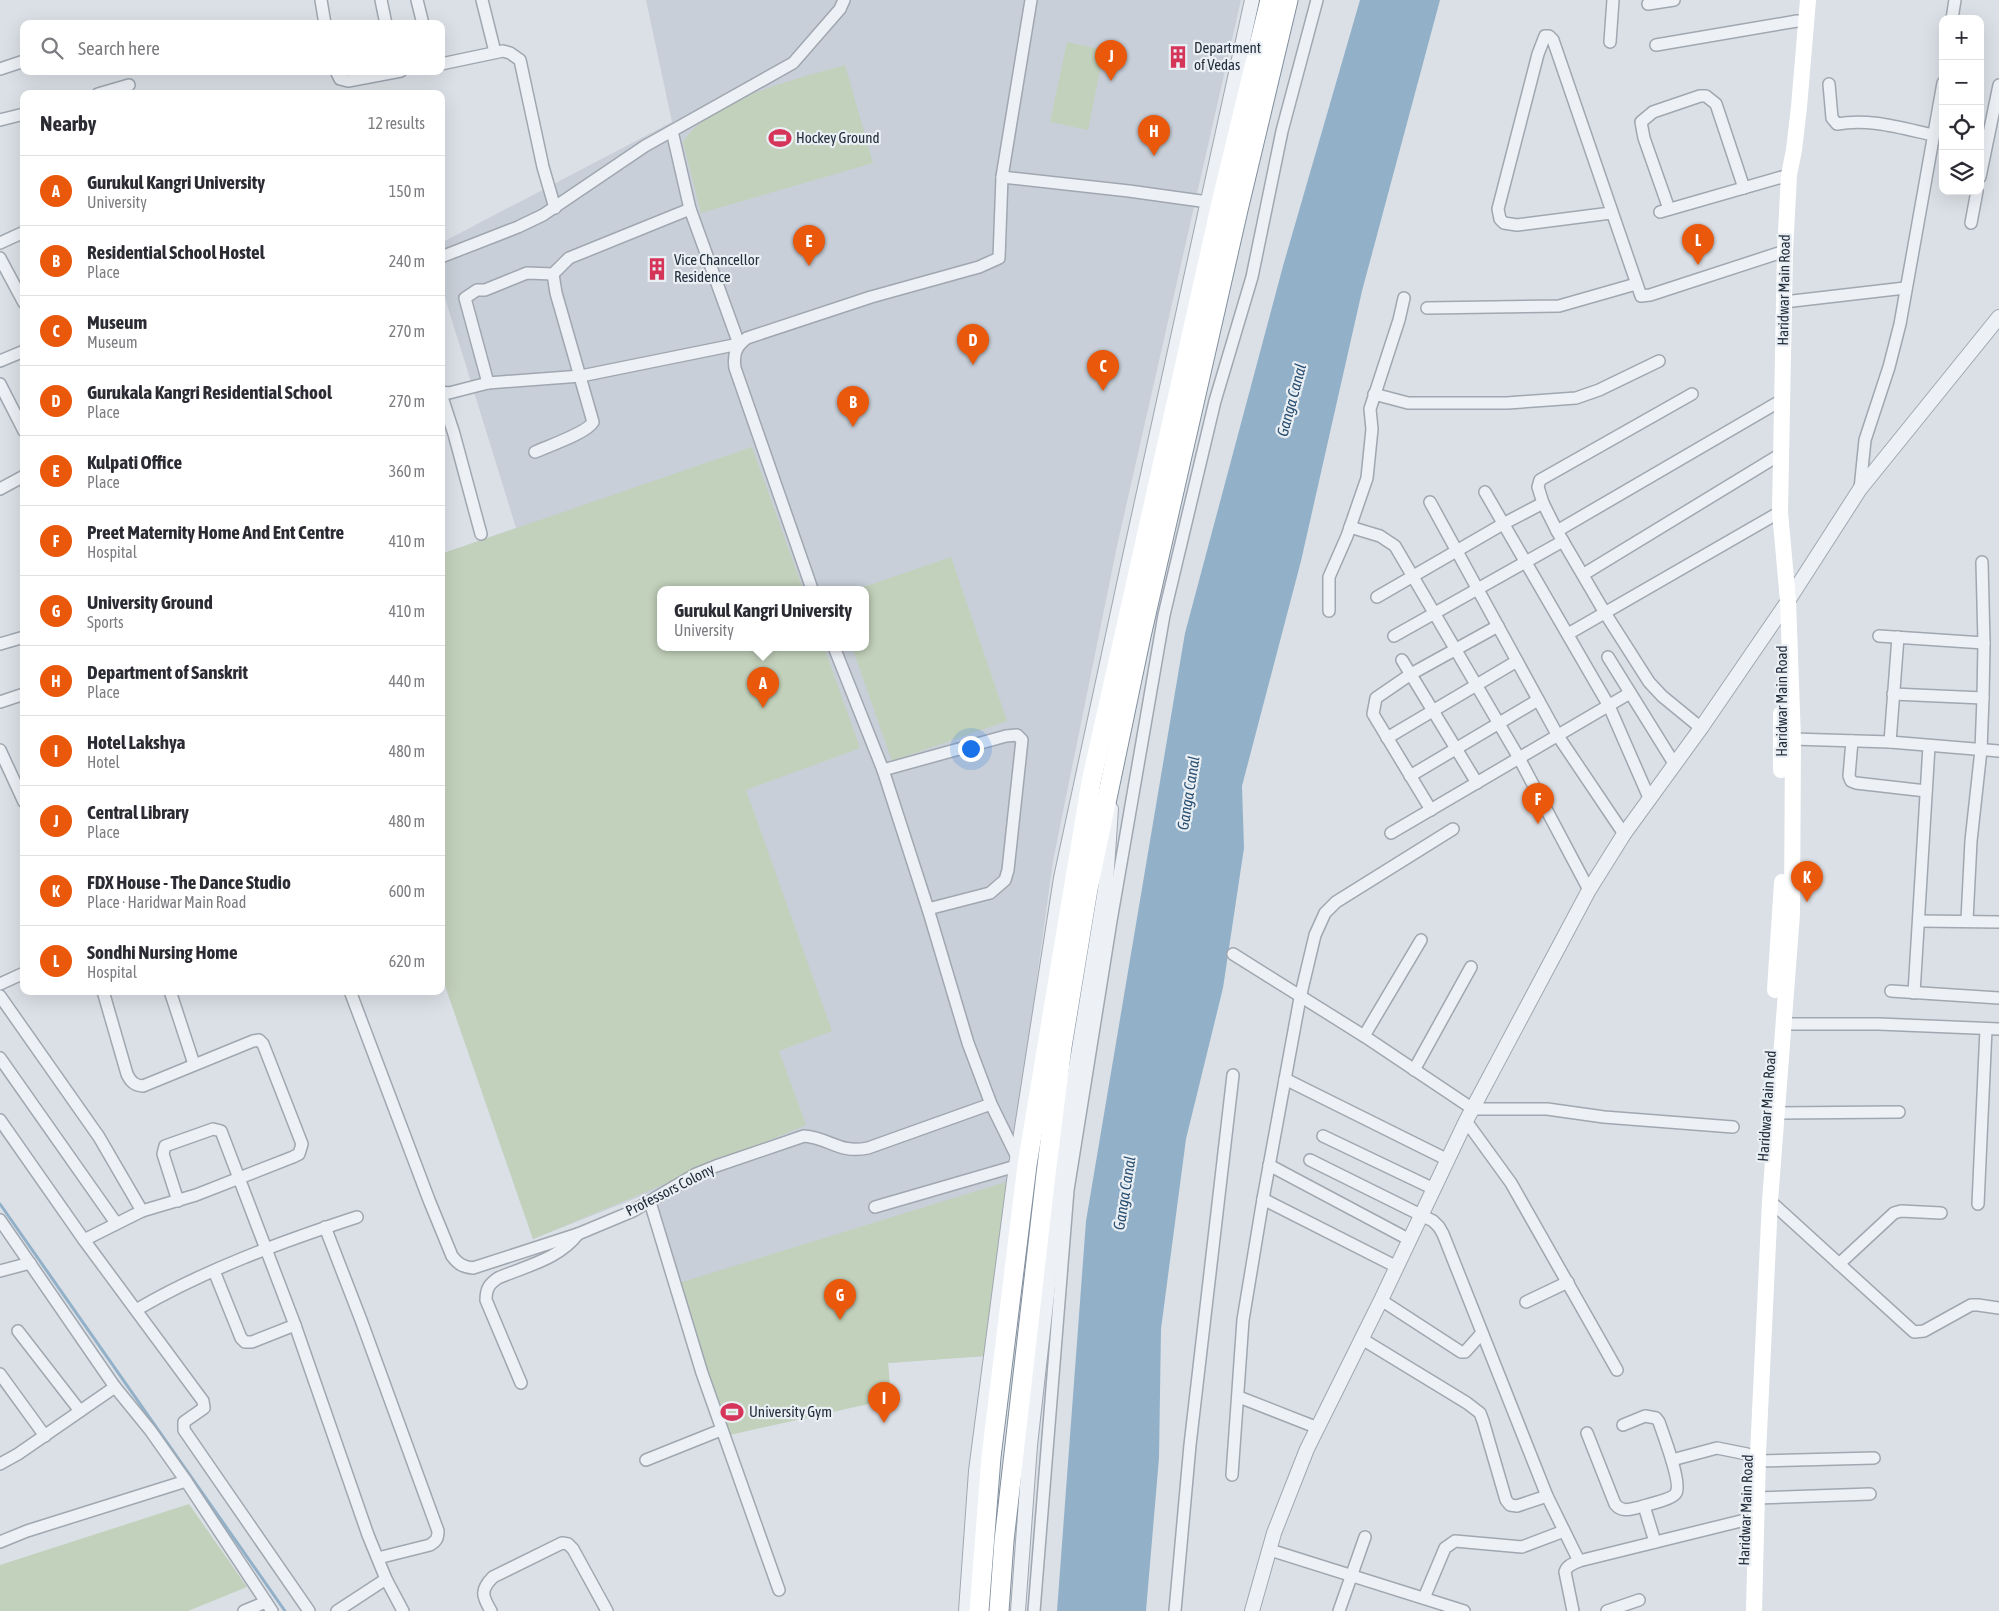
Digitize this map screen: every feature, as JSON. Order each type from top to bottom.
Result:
[{"type":"highway","points":[[979,1611],[991,1457],[1027,1165],[1091,782],[1221,203],[1270,0]]},
{"type":"highway","points":[[999,1611],[1004,1541],[1062,1047],[1088,889],[1111,776],[1238,210],[1288,0]]},
{"type":"main road","name":"Haridwar Main Road","points":[[1790,167],[1788,150],[1798,0]]},
{"type":"main road","name":"Haridwar Main Road","points":[[1743,1611],[1746,1520],[1792,914],[1792,739],[1788,601],[1780,512],[1781,454],[1785,251],[1790,167],[1799,106],[1808,0]]},
{"type":"main road","name":"Haridwar Main Road","points":[[1754,1611],[1756,1498],[1752,1457],[1766,1119],[1782,869],[1780,648],[1788,601]]},
{"type":"street","points":[[321,0],[324,20]]},
{"type":"street","points":[[381,0],[385,20]]},
{"type":"street","points":[[417,0],[422,20]]},
{"type":"street","points":[[482,0],[495,52]]},
{"type":"street","points":[[445,255],[518,227],[555,208],[645,146],[793,63],[840,9],[844,0]]},
{"type":"street","points":[[445,393],[488,383],[581,376],[739,344],[747,338],[871,297],[979,267],[999,258],[1002,177],[1031,0]]},
{"type":"street","points":[[966,1611],[976,1471],[1016,1161],[1061,878],[1128,561],[1252,0]]},
{"type":"street","points":[[1034,1611],[1068,1190],[1111,921],[1164,615],[1215,401],[1252,277],[1282,131],[1317,0]]},
{"type":"street","points":[[1610,42],[1613,0]]},
{"type":"street","points":[[1648,4],[1674,0]]},
{"type":"street","points":[[1953,15],[1955,0]]},
{"type":"street","points":[[1656,45],[1797,21]]},
{"type":"street","points":[[1612,213],[1517,224],[1504,223],[1499,215],[1498,209],[1538,54],[1544,38],[1547,36],[1553,40],[1612,213],[1639,294],[1644,297],[1785,251]]},
{"type":"street","points":[[445,63],[507,51],[520,60],[543,167],[555,208]]},
{"type":"street","points":[[0,69],[20,62]]},
{"type":"street","points":[[338,75],[340,79],[348,81],[381,75]]},
{"type":"street","points":[[1829,84],[1832,118],[1836,124],[1858,121],[1933,135]]},
{"type":"street","points":[[112,90],[129,85]]},
{"type":"street","points":[[1984,162],[1996,115],[1999,85]]},
{"type":"street","points":[[1744,188],[1716,104],[1706,96],[1700,96],[1653,112],[1641,122],[1665,210],[1744,188],[1790,167]]},
{"type":"street","points":[[1860,489],[1865,440],[1896,343],[1933,135],[1939,113]]},
{"type":"street","points":[[0,120],[20,115]]},
{"type":"street","points":[[672,131],[690,209],[739,344],[734,355],[735,368],[811,586]]},
{"type":"street","points":[[1002,177],[1208,202]]},
{"type":"street","points":[[1971,223],[1977,195]]},
{"type":"street","points":[[488,383],[465,298],[478,290],[485,290],[527,273],[553,274],[569,258],[690,209]]},
{"type":"street","points":[[0,243],[20,234]]},
{"type":"street","points":[[0,258],[20,296]]},
{"type":"street","points":[[535,452],[592,426],[593,422],[556,293],[553,274]]},
{"type":"street","points":[[1428,308],[1559,306],[1636,284]]},
{"type":"street","points":[[1784,302],[1905,288]]},
{"type":"street","points":[[1329,611],[1329,577],[1350,527],[1367,478],[1372,429],[1370,409],[1399,320],[1404,298]]},
{"type":"street","points":[[1252,1611],[1274,1533],[1295,1478],[1318,1428],[1470,1115],[1590,890],[1624,834],[1675,765],[1788,601],[1860,489],[1999,317]]},
{"type":"street","points":[[0,361],[20,353]]},
{"type":"street","points":[[1374,394],[1408,403],[1507,403],[1576,398],[1599,390],[1659,360]]},
{"type":"street","points":[[0,384],[20,423]]},
{"type":"street","points":[[1692,394],[1540,480],[1538,486],[1543,503],[1560,536],[1584,574],[1605,613],[1649,682],[1662,696],[1700,728]]},
{"type":"street","points":[[1394,636],[1526,562],[1560,536],[1782,400]]},
{"type":"street","points":[[445,406],[481,534]]},
{"type":"street","points":[[1584,574],[1781,454]]},
{"type":"street","points":[[0,489],[20,478]]},
{"type":"street","points":[[1485,492],[1609,706],[1650,800]]},
{"type":"street","points":[[1430,502],[1558,736],[1624,834]]},
{"type":"street","points":[[1377,598],[1456,550],[1543,503]]},
{"type":"street","points":[[1568,634],[1780,512]]},
{"type":"street","points":[[1350,527],[1380,536],[1395,546],[1520,758],[1590,890]]},
{"type":"street","points":[[1967,920],[1971,841],[1981,750],[1984,643],[1982,562]]},
{"type":"street","points":[[1431,810],[1373,714],[1376,698],[1410,674],[1498,626]]},
{"type":"street","points":[[1879,636],[1984,643]]},
{"type":"street","points":[[1890,742],[1898,637]]},
{"type":"street","points":[[0,644],[20,638]]},
{"type":"street","points":[[836,651],[883,770],[928,909],[968,1043],[990,1104],[1016,1161]]},
{"type":"street","points":[[1608,657],[1675,765]]},
{"type":"street","points":[[1402,660],[1477,783]]},
{"type":"street","points":[[1387,738],[1517,661]]},
{"type":"street","points":[[1391,833],[1630,693]]},
{"type":"street","points":[[1893,694],[1983,698]]},
{"type":"street","points":[[0,702],[20,695]]},
{"type":"street","points":[[1410,776],[1538,700]]},
{"type":"street","points":[[883,770],[1006,736],[1017,735],[1022,740],[1008,870],[1004,880],[990,893],[928,909]]},
{"type":"street","points":[[1792,739],[1890,742],[1999,750]]},
{"type":"street","points":[[1852,741],[1849,776],[1851,781],[1926,791]]},
{"type":"street","points":[[1914,993],[1929,746]]},
{"type":"street","points":[[0,750],[20,793]]},
{"type":"street","points":[[1018,1611],[1030,1445],[1065,1135],[1106,883],[1111,818],[1111,776]]},
{"type":"street","points":[[1232,1475],[1243,1320],[1300,998],[1315,935],[1325,913],[1336,902],[1453,829]]},
{"type":"street","points":[[1919,921],[1967,920],[1999,922]]},
{"type":"street","points":[[1364,1036],[1422,940]]},
{"type":"street","points":[[1233,954],[1300,998],[1364,1036],[1414,1070],[1470,1115],[1617,1370]]},
{"type":"street","points":[[1414,1070],[1471,968]]},
{"type":"street","points":[[0,984],[20,974]]},
{"type":"street","points":[[1891,991],[1999,998]]},
{"type":"street","points":[[84,1240],[142,1211],[239,1180],[293,1157],[299,1154],[302,1149],[302,1144],[266,1048],[259,1040],[194,1064],[143,1086],[131,1082],[127,1074],[103,995]]},
{"type":"street","points":[[171,995],[194,1064]]},
{"type":"street","points":[[352,995],[429,1200],[452,1256],[458,1263],[464,1268],[473,1268],[578,1234]]},
{"type":"street","points":[[0,996],[85,1114],[142,1211]]},
{"type":"street","points":[[1784,1024],[1879,1024],[1999,1029]]},
{"type":"street","points":[[1978,1204],[1986,1029]]},
{"type":"street","points":[[0,1058],[116,1223]]},
{"type":"street","points":[[1174,1611],[1190,1445],[1233,1075]]},
{"type":"street","points":[[1285,1079],[1448,1160]]},
{"type":"street","name":"Professors Colony","points":[[521,1382],[486,1300],[486,1292],[490,1284],[498,1278],[559,1253],[578,1234],[650,1202],[696,1174],[799,1137],[814,1137],[843,1149],[859,1150],[990,1104]]},
{"type":"street","points":[[1470,1115],[1547,1109],[1604,1117],[1733,1127]]},
{"type":"street","points":[[1777,1113],[1899,1112]]},
{"type":"street","points":[[0,1120],[84,1240],[203,1401],[204,1408],[184,1422],[184,1430],[309,1611]]},
{"type":"street","points":[[178,1201],[163,1150],[169,1143],[217,1129],[221,1131],[266,1249],[386,1580],[403,1611]]},
{"type":"street","points":[[1323,1136],[1434,1189]]},
{"type":"street","points":[[1310,1160],[1439,1227],[1547,1496],[1579,1561]]},
{"type":"street","points":[[875,1207],[1016,1161]]},
{"type":"street","points":[[1269,1165],[1410,1240]]},
{"type":"street","points":[[1263,1199],[1397,1267]]},
{"type":"street","points":[[1770,1200],[1914,1332],[1924,1331],[1971,1306],[1999,1308]]},
{"type":"street","points":[[650,1202],[721,1430],[779,1590]]},
{"type":"street","points":[[1839,1264],[1894,1213],[1901,1211],[1941,1213]]},
{"type":"street","points":[[136,1310],[166,1292],[266,1249],[356,1217]]},
{"type":"street","points":[[0,1220],[115,1387],[150,1430],[186,1481],[269,1607],[244,1611]]},
{"type":"street","points":[[325,1227],[362,1320],[438,1532],[436,1541],[430,1545],[378,1558]]},
{"type":"street","points":[[0,1270],[30,1263]]},
{"type":"street","points":[[214,1271],[244,1342],[252,1342],[294,1326]]},
{"type":"street","points":[[1526,1302],[1568,1282]]},
{"type":"street","points":[[1381,1300],[1461,1352],[1465,1352],[1482,1333]]},
{"type":"street","points":[[18,1331],[80,1411]]},
{"type":"street","points":[[1362,1339],[1467,1403],[1480,1413],[1506,1500],[1510,1505],[1514,1507],[1547,1496]]},
{"type":"street","points":[[0,1374],[44,1436]]},
{"type":"street","points":[[0,1464],[115,1387]]},
{"type":"street","points":[[1239,1397],[1318,1428]]},
{"type":"street","points":[[1587,1433],[1615,1504],[1622,1510],[1644,1506],[1673,1496],[1678,1486],[1672,1460],[1659,1422],[1656,1418],[1645,1416],[1623,1425]]},
{"type":"street","points":[[646,1460],[721,1430]]},
{"type":"street","points":[[1672,1460],[1717,1448],[1752,1457],[1874,1458]]},
{"type":"street","points":[[0,1542],[186,1481]]},
{"type":"street","points":[[1756,1498],[1870,1494]]},
{"type":"street","points":[[1644,1506],[1655,1542]]},
{"type":"street","points":[[1573,1611],[1565,1572],[1566,1567],[1579,1561],[1746,1520]]},
{"type":"street","points":[[1424,1598],[1445,1548],[1450,1543],[1455,1541],[1522,1548],[1564,1531]]},
{"type":"street","points":[[1339,1611],[1350,1574],[1365,1537]]},
{"type":"street","points":[[491,1611],[484,1599],[483,1591],[493,1577],[562,1543],[568,1544],[573,1549],[607,1611]]},
{"type":"street","points":[[1270,1550],[1464,1611]]},
{"type":"street","points":[[337,1611],[386,1580]]},
{"type":"street","points":[[1607,1611],[1639,1600]]},
{"type":"shaded area","points":[[646,0],[1241,0],[1117,546],[1053,861],[985,1356],[888,1363],[891,1399],[679,1283],[651,1192],[533,1239],[445,986],[445,553],[516,528],[445,298],[445,241],[672,122]]},
{"type":"green space","points":[[1067,42],[1104,50],[1088,130],[1050,122]]},
{"type":"green space","points":[[845,65],[873,163],[701,213],[683,142],[696,127],[714,113],[757,92]]},
{"type":"green space","points":[[752,447],[802,586],[657,586],[657,651],[825,651],[860,748],[746,790],[832,1031],[779,1051],[806,1125],[533,1239],[445,986],[445,553]]},
{"type":"green space","points":[[951,557],[1007,721],[892,761],[853,651],[869,651],[869,586],[867,586]]},
{"type":"green space","points":[[1009,1181],[985,1356],[888,1363],[891,1399],[725,1436],[679,1283]]},
{"type":"green space","points":[[189,1504],[247,1587],[188,1611],[0,1611],[0,1565]]},
{"type":"water","name":"Ganga Canal","points":[[1360,0],[1440,0],[1362,291],[1301,561],[1242,786],[1244,848],[1223,988],[1186,1139],[1161,1329],[1159,1458],[1146,1611],[1057,1611],[1086,1221],[1185,633],[1283,266]]},
{"type":"waterway","points":[[0,1204],[285,1611]]},
{"type":"place","name":"Department of Vedas","points":[[1178,57]]},
{"type":"place","name":"Central Library","points":[[1111,81]]},
{"type":"place","name":"Hockey Ground","points":[[780,138]]},
{"type":"place","name":"Department of Sanskrit","points":[[1154,156]]},
{"type":"place","name":"Sondhi Nursing Home","points":[[1698,265]]},
{"type":"place","name":"Kulpati Office","points":[[809,266]]},
{"type":"place","name":"Vice Chancellor Residence","points":[[657,269]]},
{"type":"place","name":"Gurukala Kangri Residential School","points":[[973,365]]},
{"type":"place","name":"Museum","points":[[1103,391]]},
{"type":"place","name":"Residential School Hostel","points":[[853,427]]},
{"type":"place","name":"Gurukul Kangri University","points":[[763,708]]},
{"type":"place","name":"Preet Maternity Home And Ent Centre","points":[[1538,824]]},
{"type":"place","name":"FDX House - The Dance Studio","points":[[1807,902]]},
{"type":"place","name":"University Ground","points":[[840,1320]]},
{"type":"place","name":"University Gym","points":[[732,1412]]},
{"type":"place","name":"Hotel Lakshya","points":[[884,1423]]}]
